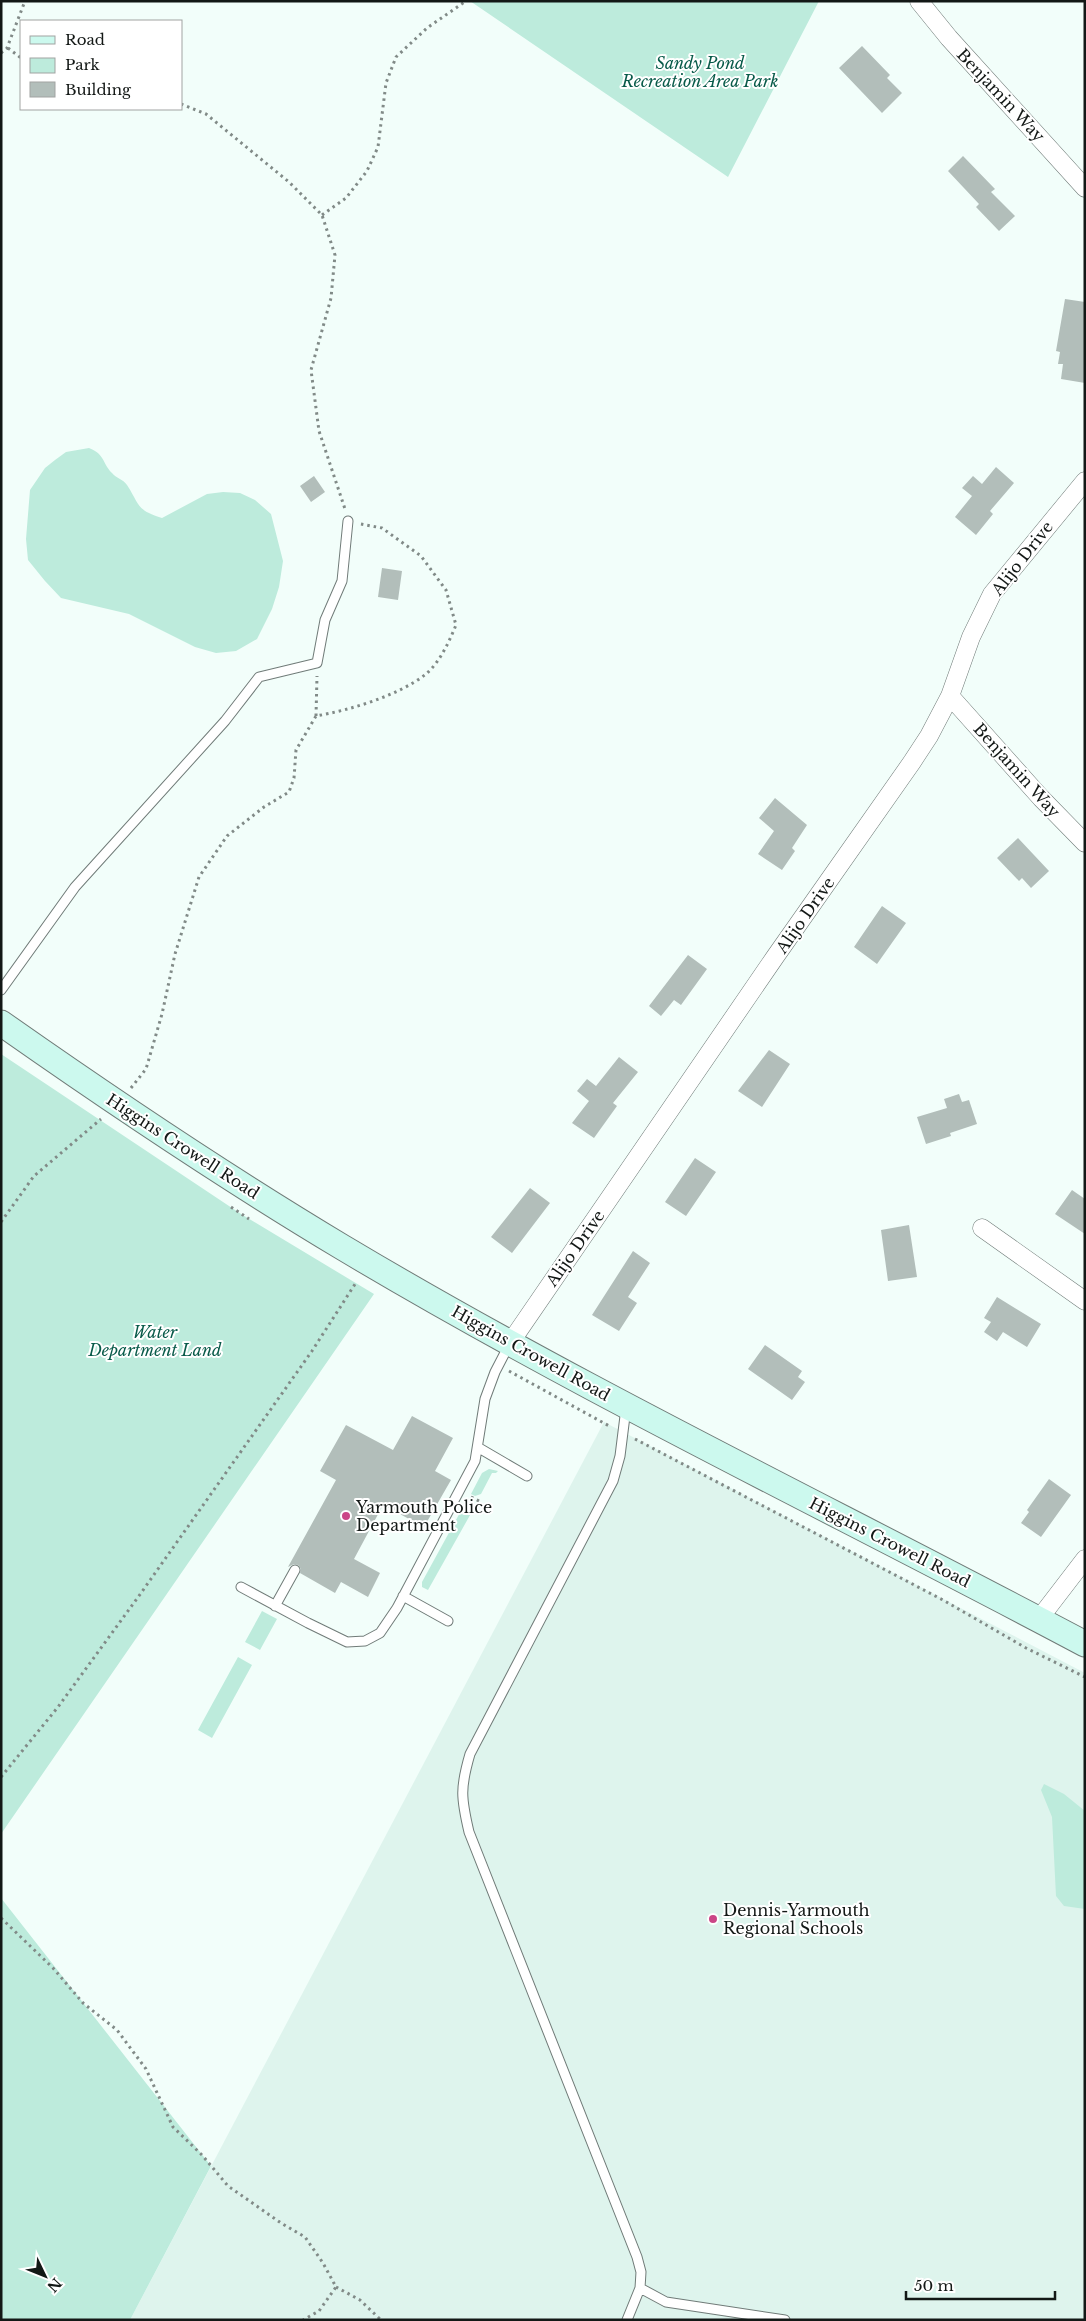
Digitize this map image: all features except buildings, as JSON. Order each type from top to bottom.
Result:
[{"type":"main road","name":"Higgins Crowell Road","points":[[1,1023],[257,1195],[372,1264],[510,1343],[626,1405],[1085,1644]]},
{"type":"street","name":"Benjamin Way","points":[[919,1],[949,38],[1085,188]]},
{"type":"street","name":"Alijo Drive","points":[[510,1343],[770,964],[912,762],[950,696],[971,637],[992,594],[1085,481]]},
{"type":"street","name":"Benjamin Way","points":[[950,696],[1085,843]]},
{"type":"street","points":[[982,1228],[1085,1301]]},
{"type":"street","points":[[1039,1619],[1085,1559]]},
{"type":"lane","points":[[1,990],[75,887],[225,721],[259,677],[317,663],[324,620],[342,581],[348,521]]},
{"type":"lane","points":[[241,1587],[340,1639],[355,1642],[365,1641],[380,1633],[403,1596],[475,1461],[479,1448],[480,1420],[485,1399],[495,1372],[510,1343]]},
{"type":"lane","points":[[626,1405],[620,1456],[613,1481],[470,1754],[464,1776],[462,1800],[468,1832],[637,2257],[641,2272],[640,2288],[627,2320]]},
{"type":"lane","points":[[479,1448],[527,1476]]},
{"type":"lane","points":[[275,1606],[294,1570]]},
{"type":"lane","points":[[403,1596],[448,1621]]},
{"type":"lane","points":[[640,2288],[666,2302],[768,2319],[785,2320]]},
{"type":"path","points":[[1,54],[7,48],[25,1]]},
{"type":"path","points":[[322,215],[346,198],[367,170],[378,148],[386,83],[396,57],[427,28],[466,1]]},
{"type":"path","points":[[7,48],[20,57]]},
{"type":"path","points":[[182,104],[206,114],[289,182],[322,215],[335,254],[331,298],[311,370],[319,431],[348,521],[382,528],[420,556],[446,590],[456,625],[446,648],[426,673],[392,693],[345,711],[316,716]]},
{"type":"path","points":[[1,1222],[34,1176],[80,1135],[119,1104],[146,1069],[162,1014],[175,954],[199,877],[228,836],[264,807],[289,792],[294,778],[296,750],[316,716],[317,663]]},
{"type":"path","points":[[1,1777],[58,1707],[141,1593],[312,1351],[349,1291],[372,1264]]},
{"type":"path","points":[[511,1371],[611,1426]]},
{"type":"path","points":[[649,1446],[944,1600],[1026,1648],[1085,1677]]},
{"type":"path","points":[[470,1496],[479,1501]]},
{"type":"path","points":[[1,1918],[53,1968],[82,2002],[117,2030],[146,2069],[173,2127],[228,2186],[280,2223],[305,2237],[323,2263],[336,2287],[360,2300],[381,2320]]},
{"type":"path","points":[[303,2320],[319,2311],[336,2287]]},
{"type":"shaded area","name":"Dennis-Yarmouth Regional Schools","points":[[604,1422],[1085,1673],[1085,2320],[130,2320]]},
{"type":"green space","name":"Sandy Pond Recreation Area Park","points":[[470,1],[819,1],[728,177]]},
{"type":"green space","points":[[89,448],[98,453],[112,473],[125,483],[143,509],[162,518],[207,494],[223,492],[240,493],[255,500],[271,514],[283,561],[279,587],[272,609],[257,639],[236,651],[216,653],[195,647],[129,614],[61,598],[45,581],[28,560],[26,539],[30,490],[45,468],[66,452]]},
{"type":"green space","name":"Water Department Land","points":[[1,1054],[241,1214],[374,1294],[1,1834]]},
{"type":"green space","points":[[489,1469],[498,1471],[492,1473],[481,1494],[475,1496],[471,1494],[482,1473]]},
{"type":"green space","points":[[468,1498],[473,1500],[474,1508],[428,1590],[422,1587],[422,1582]]},
{"type":"green space","points":[[262,1611],[277,1619],[260,1650],[245,1642]]},
{"type":"green space","points":[[238,1657],[252,1665],[212,1738],[198,1730]]},
{"type":"green space","points":[[1044,1784],[1064,1794],[1085,1811],[1085,1909],[1064,1906],[1056,1896],[1052,1817],[1041,1790]]},
{"type":"green space","points":[[1,1898],[211,2166],[130,2320],[1,2320]]},
{"type":"place","name":"Yarmouth Police Department","points":[[346,1516]]},
{"type":"place","name":"Dennis-Yarmouth Regional Schools","points":[[713,1919]]}]
